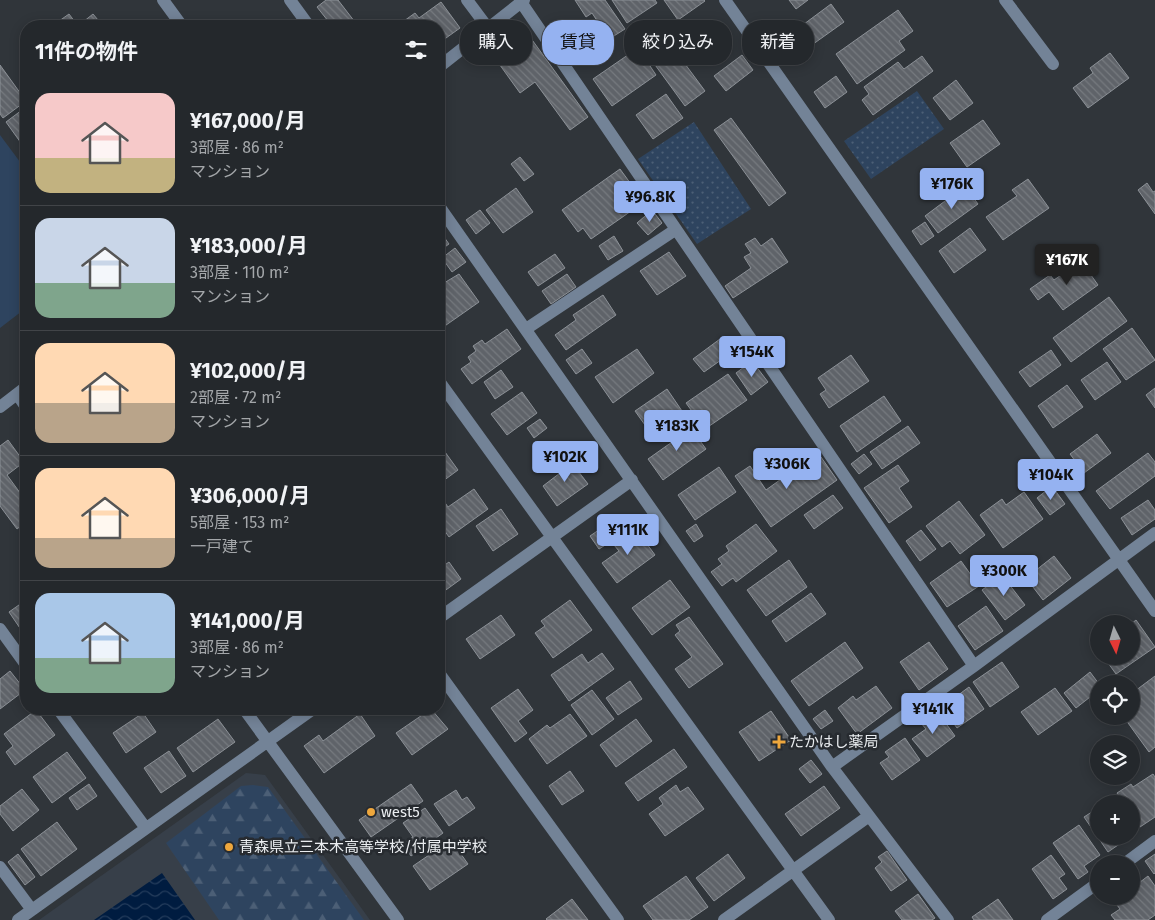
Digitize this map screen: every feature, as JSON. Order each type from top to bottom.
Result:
[{"type":"street","points":[[163,0],[178,20]]},
{"type":"street","points":[[290,0],[305,20]]},
{"type":"street","points":[[468,0],[482,20]]},
{"type":"street","points":[[725,0],[1155,610]]},
{"type":"street","points":[[1005,0],[1053,64]]},
{"type":"street","points":[[498,20],[522,1],[675,230],[974,666]]},
{"type":"street","points":[[445,62],[460,50]]},
{"type":"street","points":[[445,214],[832,766],[948,920]]},
{"type":"street","points":[[526,329],[675,230]]},
{"type":"street","points":[[445,389],[829,920]]},
{"type":"street","points":[[0,407],[20,392]]},
{"type":"street","points":[[445,614],[554,538],[632,480]]},
{"type":"street","points":[[832,766],[974,666],[1155,532]]},
{"type":"street","points":[[0,629],[20,657]]},
{"type":"street","points":[[445,681],[618,920]]},
{"type":"street","points":[[62,715],[145,827]]},
{"type":"street","points":[[248,715],[398,920]]},
{"type":"street","points":[[18,920],[145,827],[305,715]]},
{"type":"street","points":[[724,920],[869,816]]},
{"type":"street","points":[[1136,855],[1155,841]]},
{"type":"street","points":[[0,867],[32,910]]},
{"type":"street","points":[[1047,920],[1090,889]]},
{"type":"shaded area","name":"青森県立三本木高等学校/付属中学校","points":[[246,773],[265,775],[370,920],[39,920]]},
{"type":"green space","points":[[917,91],[944,129],[871,179],[844,141]]},
{"type":"green space","points":[[694,122],[751,209],[697,244],[638,159]]},
{"type":"green space","points":[[0,135],[20,162],[20,313],[0,328]]},
{"type":"green space","name":"青森県立三本木高等学校/付属中学校","points":[[241,786],[268,787],[364,920],[219,920],[166,843]]},
{"type":"water","points":[[162,873],[195,920],[94,920]]},
{"type":"building","points":[[326,0],[338,0],[353,20],[327,20],[317,7]]},
{"type":"building","points":[[575,0],[605,0],[624,30],[614,36],[614,20],[597,20],[592,13],[586,17]]},
{"type":"building","points":[[612,0],[655,0],[657,3],[632,20],[625,20]]},
{"type":"building","points":[[664,0],[705,1],[678,20]]},
{"type":"building","points":[[789,0],[808,0],[796,9]]},
{"type":"building","points":[[441,2],[460,28],[445,39],[445,20],[405,20],[415,13],[419,18]]},
{"type":"building","points":[[831,4],[844,22],[814,43],[814,20],[809,20]]},
{"type":"building","points":[[898,10],[913,31],[899,41],[905,50],[857,84],[836,54]]},
{"type":"building","points":[[69,14],[74,20],[60,20]]},
{"type":"building","points":[[93,14],[98,20],[86,20]]},
{"type":"building","points":[[532,40],[542,54],[542,65],[550,65],[588,117],[570,130],[535,82],[520,93],[500,65],[532,65]]},
{"type":"building","points":[[1110,53],[1129,78],[1088,108],[1073,88],[1093,73],[1090,68]]},
{"type":"building","points":[[742,55],[742,65],[749,65],[753,70],[726,91],[714,76],[729,65],[732,65],[732,62]]},
{"type":"building","points":[[922,56],[933,71],[873,115],[862,100],[869,94],[864,87],[898,62],[904,69]]},
{"type":"building","points":[[624,58],[624,65],[649,65],[656,75],[612,106],[593,79]]},
{"type":"building","points":[[0,65],[20,93],[20,105],[3,118],[0,114]]},
{"type":"building","points":[[655,65],[686,65],[705,91],[685,106]]},
{"type":"building","points":[[836,76],[847,92],[825,108],[814,92]]},
{"type":"building","points":[[956,80],[973,103],[950,120],[933,98]]},
{"type":"building","points":[[666,94],[683,118],[653,139],[636,115]]},
{"type":"building","points":[[20,112],[20,142],[6,122]]},
{"type":"building","points":[[731,118],[786,193],[769,206],[714,130]]},
{"type":"building","points":[[983,120],[1000,144],[967,167],[950,143]]},
{"type":"building","points":[[520,157],[534,174],[524,181],[511,164]]},
{"type":"building","points":[[620,169],[644,202],[591,239],[583,228],[578,232],[562,210]]},
{"type":"building","points":[[1028,179],[1049,208],[1003,240],[986,217],[1017,196],[1012,190]]},
{"type":"building","points":[[1147,183],[1153,192],[1155,191],[1155,214],[1138,190]]},
{"type":"building","points":[[965,186],[978,204],[938,233],[925,216]]},
{"type":"building","points":[[516,188],[533,212],[503,233],[486,210]]},
{"type":"building","points":[[480,210],[490,223],[476,234],[466,220]]},
{"type":"building","points":[[652,210],[662,223],[648,235],[637,223]]},
{"type":"building","points":[[925,222],[934,236],[921,245],[912,231]]},
{"type":"building","points":[[970,228],[986,250],[954,273],[939,251]]},
{"type":"building","points":[[614,236],[623,251],[608,260],[599,246]]},
{"type":"building","points":[[445,238],[449,244],[445,247]]},
{"type":"building","points":[[755,238],[761,246],[772,238],[788,262],[733,298],[725,286],[751,268],[744,257],[751,253],[745,244]]},
{"type":"building","points":[[455,248],[466,262],[452,272],[445,262],[445,256]]},
{"type":"building","points":[[669,252],[686,276],[657,295],[640,271]]},
{"type":"building","points":[[555,254],[565,268],[538,286],[528,272]]},
{"type":"building","points":[[1081,261],[1098,285],[1063,310],[1049,292],[1038,300],[1030,289],[1050,275],[1054,280]]},
{"type":"building","points":[[459,274],[479,302],[445,326],[445,282]]},
{"type":"building","points":[[567,274],[576,287],[551,304],[542,291]]},
{"type":"building","points":[[603,295],[616,315],[566,350],[555,335],[576,320],[573,315]]},
{"type":"building","points":[[1109,297],[1127,321],[1071,362],[1053,338]]},
{"type":"building","points":[[1132,328],[1155,360],[1126,380],[1103,349]]},
{"type":"building","points":[[507,329],[521,349],[472,384],[461,369],[471,362],[468,357],[476,351],[473,346],[482,340],[485,344]]},
{"type":"building","points":[[720,339],[731,353],[704,372],[693,359]]},
{"type":"building","points":[[582,349],[592,363],[576,374],[566,360]]},
{"type":"building","points":[[637,349],[654,373],[613,403],[595,377]]},
{"type":"building","points":[[1051,350],[1061,365],[1030,387],[1019,372]]},
{"type":"building","points":[[851,355],[869,381],[829,408],[820,394],[826,390],[818,378]]},
{"type":"building","points":[[752,361],[768,382],[751,395],[736,373]]},
{"type":"building","points":[[1107,362],[1121,382],[1095,400],[1081,380]]},
{"type":"building","points":[[501,370],[513,387],[495,399],[484,382]]},
{"type":"building","points":[[728,374],[747,400],[705,429],[686,403]]},
{"type":"building","points":[[1067,385],[1083,407],[1053,428],[1038,406]]},
{"type":"building","points":[[1155,388],[1155,408],[1146,395]]},
{"type":"building","points":[[667,389],[682,411],[650,432],[635,411]]},
{"type":"building","points":[[522,392],[537,413],[507,435],[491,414]]},
{"type":"building","points":[[884,396],[901,421],[857,452],[840,426]]},
{"type":"building","points":[[540,419],[547,428],[534,438],[527,428]]},
{"type":"building","points":[[687,423],[706,449],[663,480],[648,459],[672,442],[668,436]]},
{"type":"building","points":[[908,426],[920,443],[882,469],[870,452]]},
{"type":"building","points":[[1097,434],[1111,453],[1084,473],[1070,454]]},
{"type":"building","points":[[8,440],[20,456],[20,465],[7,475],[20,493],[20,527],[17,529],[0,506],[0,446]]},
{"type":"building","points":[[445,452],[458,470],[445,480]]},
{"type":"building","points":[[1148,453],[1155,462],[1155,476],[1110,509],[1096,491]]},
{"type":"building","points":[[864,454],[872,464],[859,474],[851,464]]},
{"type":"building","points":[[821,457],[837,480],[771,527],[735,476],[750,466],[766,490],[802,464],[805,469]]},
{"type":"building","points":[[569,459],[588,484],[557,506],[543,486],[560,473],[556,468]]},
{"type":"building","points":[[898,465],[909,481],[899,488],[912,507],[889,523],[864,488]]},
{"type":"building","points":[[719,467],[736,492],[695,520],[678,495]]},
{"type":"building","points":[[1052,486],[1065,504],[1050,515],[1037,498]]},
{"type":"building","points":[[474,489],[488,509],[449,537],[445,531],[445,503],[448,507]]},
{"type":"building","points":[[1024,492],[1043,519],[1003,548],[980,515],[1002,499],[1006,505]]},
{"type":"building","points":[[833,495],[843,508],[814,529],[804,515]]},
{"type":"building","points":[[1148,500],[1155,510],[1155,519],[1132,535],[1121,518]]},
{"type":"building","points":[[959,501],[985,535],[960,554],[950,541],[942,547],[926,526]]},
{"type":"building","points":[[501,509],[518,534],[493,551],[476,526]]},
{"type":"building","points":[[696,524],[703,536],[694,542],[686,531]]},
{"type":"building","points":[[756,524],[777,551],[736,582],[733,578],[722,586],[711,572],[722,564],[718,559],[729,551],[726,546]]},
{"type":"building","points":[[606,525],[615,539],[599,549],[590,536]]},
{"type":"building","points":[[636,529],[655,555],[617,583],[602,563],[619,551],[614,545]]},
{"type":"building","points":[[921,530],[936,549],[920,561],[906,541]]},
{"type":"building","points":[[1054,556],[1071,578],[1043,600],[1026,578]]},
{"type":"building","points":[[789,560],[807,587],[766,616],[747,590]]},
{"type":"building","points":[[961,561],[979,586],[947,607],[930,583]]},
{"type":"building","points":[[449,562],[461,579],[445,591],[445,565]]},
{"type":"building","points":[[1002,575],[1025,605],[1005,620],[982,590]]},
{"type":"building","points":[[670,580],[690,607],[652,635],[632,608]]},
{"type":"building","points":[[811,593],[826,614],[786,642],[772,621]]},
{"type":"building","points":[[570,600],[592,630],[553,658],[535,633],[545,626],[541,621]]},
{"type":"building","points":[[20,604],[20,628],[9,612]]},
{"type":"building","points":[[986,606],[1003,631],[975,650],[958,626]]},
{"type":"building","points":[[501,615],[515,635],[480,659],[466,639]]},
{"type":"building","points":[[689,617],[723,664],[689,688],[675,669],[692,657],[675,635],[680,631],[676,625]]},
{"type":"building","points":[[1140,626],[1155,647],[1140,657]]},
{"type":"building","points":[[845,642],[863,668],[809,706],[791,681]]},
{"type":"building","points":[[929,642],[948,669],[919,690],[900,662]]},
{"type":"building","points":[[602,653],[614,669],[569,701],[551,675],[582,654],[588,663]]},
{"type":"building","points":[[1002,662],[1019,687],[990,707],[973,682]]},
{"type":"building","points":[[1110,665],[1129,665],[1116,674]]},
{"type":"building","points":[[10,671],[20,684],[20,694],[0,709],[0,679]]},
{"type":"building","points":[[1090,672],[1092,675],[1090,675],[1090,697],[1076,708],[1064,693]]},
{"type":"building","points":[[1155,676],[1155,747],[1149,752],[1140,740],[1140,735],[1137,735],[1130,725],[1140,725],[1140,687]]},
{"type":"building","points":[[630,681],[642,699],[618,715],[606,698]]},
{"type":"building","points":[[876,686],[892,708],[857,734],[838,708],[853,696],[856,700]]},
{"type":"building","points":[[969,687],[984,709],[957,728],[942,707]]},
{"type":"building","points":[[1055,688],[1072,711],[1038,735],[1021,712]]},
{"type":"building","points":[[518,689],[533,710],[518,721],[527,733],[515,742],[491,708]]},
{"type":"building","points":[[592,690],[614,719],[592,735],[571,705]]},
{"type":"building","points":[[825,710],[833,721],[821,729],[813,719]]},
{"type":"building","points":[[771,711],[791,740],[759,761],[739,732]]},
{"type":"building","points":[[937,711],[955,736],[927,757],[912,739],[926,729],[921,723]]},
{"type":"building","points":[[570,714],[587,736],[547,764],[529,739],[547,725],[550,728]]},
{"type":"building","points":[[29,715],[40,715],[55,735],[15,765],[6,752],[13,746],[4,734]]},
{"type":"building","points":[[140,715],[144,715],[156,732],[126,753],[113,733]]},
{"type":"building","points":[[359,715],[361,715],[375,736],[324,773],[304,746],[319,735],[323,741]]},
{"type":"building","points":[[422,715],[436,715],[448,729],[412,755],[396,733]]},
{"type":"building","points":[[218,719],[235,742],[193,772],[177,748]]},
{"type":"building","points":[[636,719],[652,741],[616,767],[600,745]]},
{"type":"building","points":[[905,738],[920,760],[892,780],[880,763],[889,757],[885,752]]},
{"type":"building","points":[[674,749],[687,767],[638,801],[625,783]]},
{"type":"building","points":[[169,751],[186,776],[161,793],[144,768]]},
{"type":"building","points":[[67,752],[86,778],[52,803],[33,777]]},
{"type":"building","points":[[811,760],[822,774],[810,783],[799,769]]},
{"type":"building","points":[[570,771],[584,791],[562,805],[549,786]]},
{"type":"building","points":[[1153,774],[1155,777],[1155,817],[1140,827],[1140,795],[1118,795],[1117,793],[1129,785],[1133,787],[1140,785],[1140,782]]},
{"type":"building","points":[[89,784],[97,796],[77,810],[69,798]]},
{"type":"building","points":[[411,784],[423,801],[371,837],[359,820]]},
{"type":"building","points":[[676,785],[680,792],[688,787],[704,809],[665,836],[649,814],[663,804],[659,798]]},
{"type":"building","points":[[824,786],[840,808],[801,836],[785,814]]},
{"type":"building","points":[[22,789],[39,810],[13,831],[0,814],[0,806]]},
{"type":"building","points":[[456,790],[462,800],[467,797],[475,808],[449,826],[434,804]]},
{"type":"building","points":[[425,808],[443,833],[411,856],[403,844],[413,837],[403,823]]},
{"type":"building","points":[[1090,813],[1090,826],[1084,817]]},
{"type":"building","points":[[57,822],[77,849],[41,876],[21,849]]},
{"type":"building","points":[[1079,825],[1090,841],[1090,845],[1093,845],[1100,855],[1090,855],[1090,862],[1084,866],[1088,872],[1078,879],[1053,843]]},
{"type":"building","points":[[451,840],[468,864],[430,890],[413,866]]},
{"type":"building","points":[[1103,845],[1118,845],[1108,852]]},
{"type":"building","points":[[887,851],[907,880],[891,891],[875,868],[882,862],[878,857]]},
{"type":"building","points":[[18,854],[35,877],[25,885],[8,862]]},
{"type":"building","points":[[728,854],[745,878],[714,901],[696,878]]},
{"type":"building","points":[[1155,854],[1155,873],[1154,874],[1145,861]]},
{"type":"building","points":[[1051,855],[1065,874],[1059,878],[1067,889],[1053,899],[1032,869]]},
{"type":"building","points":[[686,876],[708,907],[689,920],[653,920],[643,906]]},
{"type":"building","points":[[1148,876],[1155,886],[1155,915],[1148,920],[1115,920],[1111,915],[1120,909],[1117,905],[1140,905],[1140,882]]},
{"type":"building","points":[[918,894],[935,918],[932,920],[902,920],[895,911]]},
{"type":"building","points":[[572,899],[588,920],[546,919]]},
{"type":"building","points":[[998,899],[1013,920],[974,920],[972,917]]},
{"type":"place","name":"たかはし薬局","points":[[779,742]]},
{"type":"place","name":"west5","points":[[371,812]]},
{"type":"place","name":"青森県立三本木高等学校/付属中学校","points":[[229,847]]}]
